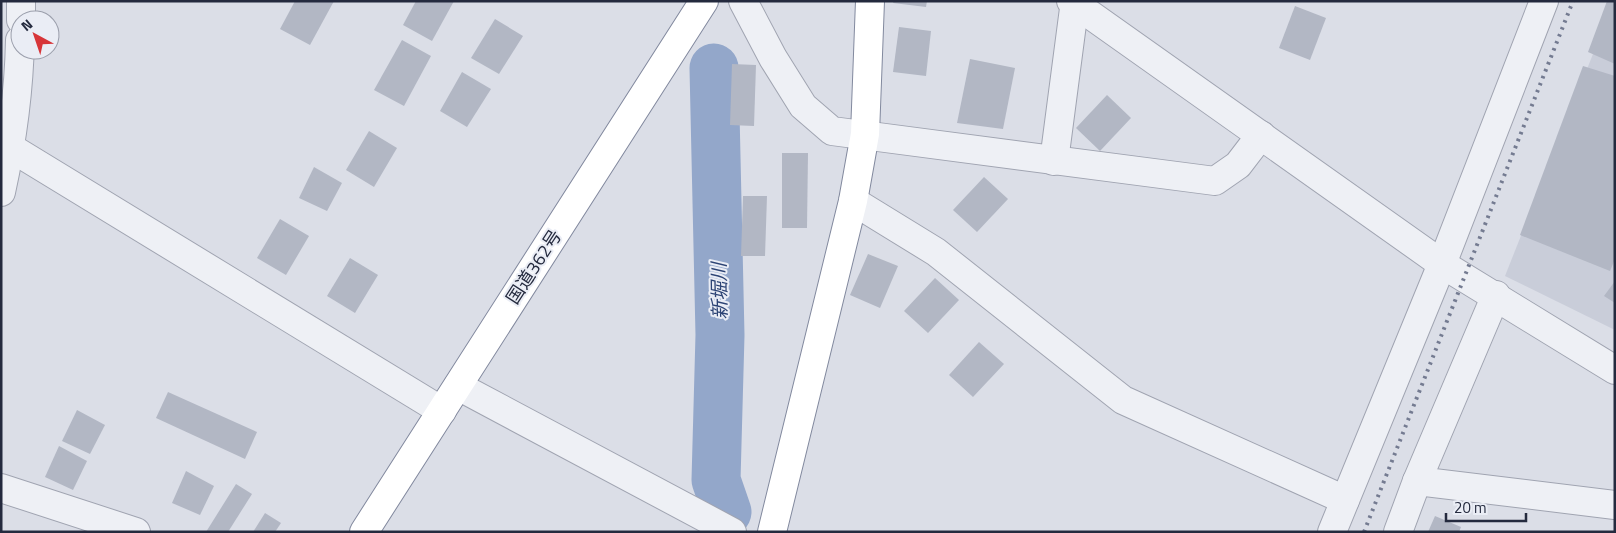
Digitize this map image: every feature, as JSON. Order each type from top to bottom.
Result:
[{"type":"highway","name":"国道362号","points":[[364,532],[704,1]]},
{"type":"highway","points":[[772,532],[853,201],[865,134],[870,1]]},
{"type":"street","points":[[743,1],[773,58],[803,106],[832,130],[1215,181],[1238,165],[1261,135]]},
{"type":"street","points":[[1332,532],[1442,264],[1544,1]]},
{"type":"street","points":[[1054,161],[1073,2],[1442,264],[1496,295],[1615,370]]},
{"type":"street","points":[[1,192],[11,148],[19,82],[20,60]]},
{"type":"street","points":[[11,148],[442,411]]},
{"type":"street","points":[[853,201],[936,252],[1123,400],[1345,500]]},
{"type":"street","points":[[1398,532],[1417,481],[1496,295]]},
{"type":"street","points":[[458,386],[732,532]]},
{"type":"street","points":[[1417,481],[1615,504]]},
{"type":"street","points":[[1,488],[136,532]]},
{"type":"shaded area","points":[[1615,1],[1615,330],[1505,276]]},
{"type":"building","points":[[295,1],[334,1],[310,45],[280,29]]},
{"type":"building","points":[[416,1],[454,1],[432,41],[403,25]]},
{"type":"building","points":[[894,1],[927,1],[926,7],[893,3]]},
{"type":"building","points":[[1607,1],[1615,1],[1615,64],[1588,52]]},
{"type":"building","points":[[1295,6],[1326,18],[1310,60],[1279,48]]},
{"type":"building","points":[[495,19],[523,36],[499,74],[471,58]]},
{"type":"building","points":[[899,27],[931,31],[926,76],[893,72]]},
{"type":"building","points":[[402,40],[431,56],[404,106],[374,90]]},
{"type":"building","points":[[970,59],[1015,68],[1003,129],[957,123]]},
{"type":"building","points":[[732,64],[756,65],[754,126],[730,125]]},
{"type":"building","points":[[1583,66],[1615,76],[1615,259],[1610,271],[1520,235]]},
{"type":"building","points":[[462,72],[491,89],[467,127],[440,111]]},
{"type":"building","points":[[1107,95],[1131,118],[1100,151],[1076,128]]},
{"type":"building","points":[[369,131],[397,148],[374,187],[346,170]]},
{"type":"building","points":[[782,153],[808,153],[807,228],[782,228]]},
{"type":"building","points":[[314,167],[342,183],[327,211],[299,198]]},
{"type":"building","points":[[984,177],[1008,199],[977,232],[953,210]]},
{"type":"building","points":[[743,196],[767,196],[765,256],[741,256]]},
{"type":"building","points":[[280,219],[309,236],[286,275],[257,258]]},
{"type":"building","points":[[868,254],[898,266],[880,308],[850,295]]},
{"type":"building","points":[[350,258],[378,275],[355,313],[327,296]]},
{"type":"building","points":[[935,278],[959,300],[928,333],[904,311]]},
{"type":"building","points":[[1615,281],[1615,303],[1604,296]]},
{"type":"building","points":[[979,342],[1004,364],[973,397],[949,375]]},
{"type":"building","points":[[168,392],[257,432],[245,459],[156,418]]},
{"type":"building","points":[[77,410],[105,425],[90,454],[62,441]]},
{"type":"building","points":[[59,446],[87,461],[73,490],[45,477]]},
{"type":"building","points":[[186,471],[214,486],[200,515],[172,503]]},
{"type":"building","points":[[236,484],[252,494],[228,532],[206,532]]},
{"type":"building","points":[[265,513],[281,523],[275,532],[253,532]]},
{"type":"building","points":[[1435,516],[1461,527],[1459,532],[1428,532]]},
{"type":"waterway","name":"新堀川","points":[[714,68],[720,335],[716,480],[727,512]]},
{"type":"railway","points":[[1364,532],[1573,1]]}]
